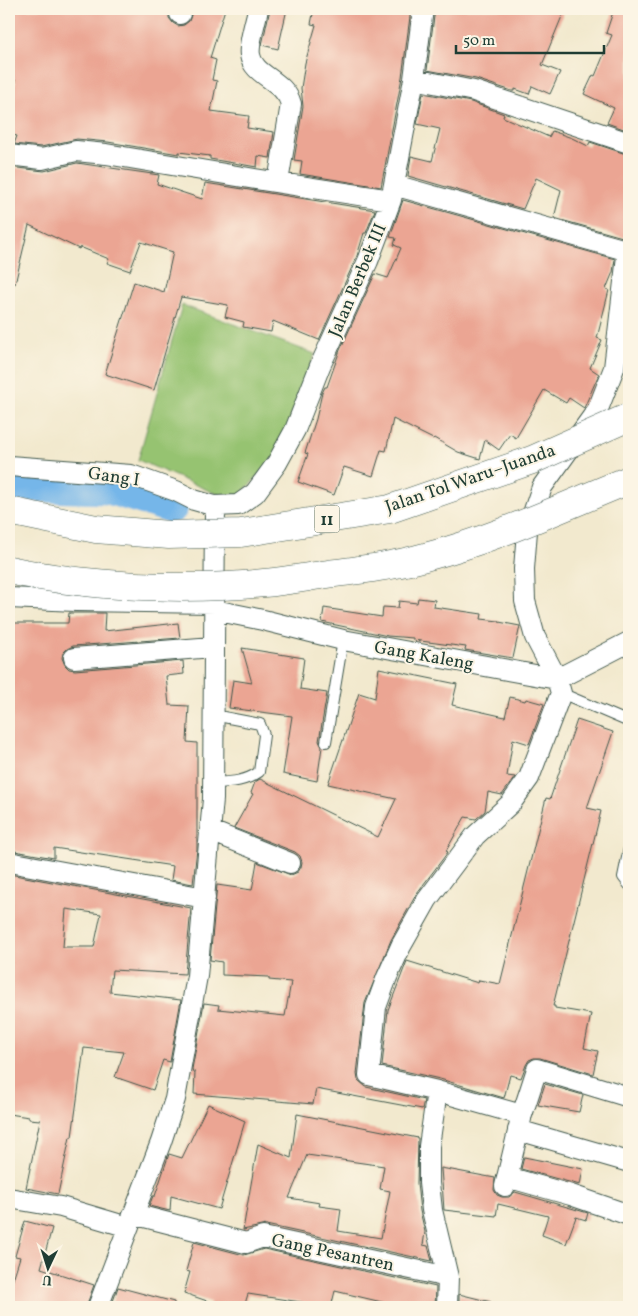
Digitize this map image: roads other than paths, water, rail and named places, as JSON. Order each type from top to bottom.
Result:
[{"type":"highway","name":"Jalan Tol Waru–Juanda","points":[[9,511],[96,529],[169,535],[241,533],[390,509],[532,460],[629,417]]},
{"type":"highway","points":[[9,570],[64,579],[144,586],[214,586],[264,583],[342,572],[424,558],[494,535],[629,480]]},
{"type":"street","points":[[258,9],[249,53],[260,72],[274,80],[286,91],[290,97],[291,104],[278,182]]},
{"type":"street","name":"Jalan Berbek III","points":[[215,506],[238,505],[255,493],[277,463],[295,430],[320,366],[368,261],[392,192],[414,79],[423,9]]},
{"type":"street","points":[[414,79],[474,91],[629,143]]},
{"type":"street","points":[[9,155],[42,159],[76,151],[106,154],[246,178],[392,192],[629,250],[614,368],[598,409],[542,487],[527,531],[524,569],[525,601],[535,637],[559,686]]},
{"type":"street","name":"Gang I","points":[[9,466],[131,475],[176,491],[194,500],[215,506]]},
{"type":"street","points":[[98,1307],[161,1142],[175,1099],[197,976],[211,830],[213,783],[215,506]]},
{"type":"street","name":"Gang Kaleng","points":[[9,598],[214,606],[344,640],[559,686]]},
{"type":"street","points":[[629,642],[559,686],[529,778],[511,803],[475,836],[427,900],[390,969],[376,1007],[369,1075],[437,1091],[629,1162]]},
{"type":"street","points":[[74,658],[213,647]]},
{"type":"street","points":[[211,830],[290,862]]},
{"type":"street","points":[[9,862],[205,898]]},
{"type":"street","points":[[629,1097],[537,1069],[520,1122],[506,1181],[571,1195],[629,1214]]},
{"type":"street","points":[[437,1091],[429,1146],[429,1183],[432,1210],[448,1277],[447,1307]]},
{"type":"street","name":"Gang Pesantren","points":[[9,1198],[246,1243],[263,1237],[448,1277]]},
{"type":"lane","points":[[326,742],[344,640]]},
{"type":"lane","points":[[559,686],[629,722]]},
{"type":"lane","points":[[213,715],[260,724],[264,735],[259,772],[244,780],[213,783]]},
{"type":"lane","points":[[629,848],[623,877],[629,885]]},
{"type":"waterway","points":[[9,484],[109,487],[171,506]]}]
